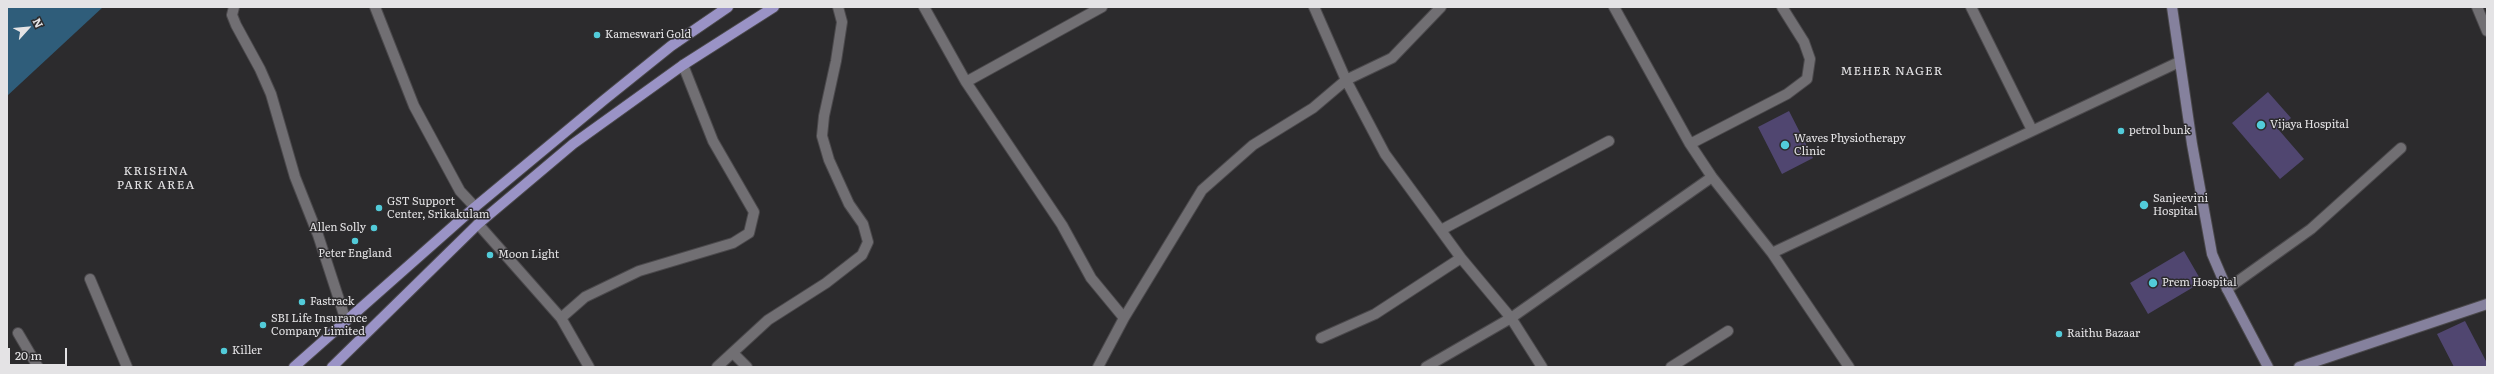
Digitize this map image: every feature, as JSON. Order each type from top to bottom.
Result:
[{"type":"main road","points":[[294,367],[475,208],[671,46],[728,7]]},
{"type":"main road","points":[[332,367],[478,224],[573,144],[683,65],[774,7]]},
{"type":"street","points":[[234,7],[232,16],[260,69],[271,94],[295,177],[318,235],[346,321]]},
{"type":"street","points":[[375,7],[414,106],[460,191],[475,208]]},
{"type":"street","points":[[717,367],[768,320],[826,283],[862,255],[868,242],[863,224],[849,204],[829,160],[822,136],[824,116],[836,61],[842,22],[838,7]]},
{"type":"street","points":[[924,7],[966,82],[1062,225],[1091,278],[1124,318]]},
{"type":"street","points":[[966,82],[1102,7]]},
{"type":"street","points":[[1314,7],[1346,80],[1385,154],[1461,258],[1511,318],[1542,367]]},
{"type":"street","points":[[1098,367],[1124,318],[1202,190],[1252,145],[1313,108],[1346,80],[1392,58],[1440,7]]},
{"type":"street","points":[[1614,7],[1690,144],[1712,177],[1772,253],[1849,367]]},
{"type":"street","points":[[1690,144],[1787,94],[1807,79],[1810,59],[1804,42],[1782,7]]},
{"type":"street","points":[[1971,7],[2032,130]]},
{"type":"street","points":[[2172,7],[2179,62],[2212,254],[2227,288],[2268,367]]},
{"type":"street","points":[[2477,7],[2487,31]]},
{"type":"street","points":[[1772,253],[2179,62]]},
{"type":"street","points":[[560,318],[585,297],[639,271],[733,243],[749,233],[754,212],[713,141],[683,65]]},
{"type":"street","points":[[1441,230],[1608,141]]},
{"type":"street","points":[[2227,288],[2311,229],[2401,148]]},
{"type":"street","points":[[1426,367],[1511,318],[1712,177]]},
{"type":"street","points":[[478,224],[560,318],[589,367]]},
{"type":"street","points":[[1321,338],[1375,314],[1461,258]]},
{"type":"street","points":[[90,279],[127,367]]},
{"type":"street","points":[[2299,367],[2487,304]]},
{"type":"street","points":[[1671,367],[1728,331]]},
{"type":"street","points":[[18,333],[38,367]]},
{"type":"street","points":[[733,353],[747,367]]},
{"type":"water","points":[[7,7],[103,7],[7,96]]},
{"type":"building","points":[[2268,92],[2291,118],[2278,129],[2304,159],[2280,179],[2232,123]]},
{"type":"building","points":[[1789,111],[1813,158],[1782,174],[1758,127]]},
{"type":"building","points":[[2184,251],[2202,282],[2148,314],[2130,283]]},
{"type":"building","points":[[2465,321],[2487,363],[2487,367],[2454,367],[2437,334]]},
{"type":"place","name":"Kameswari Gold","points":[[597,35]]},
{"type":"place","name":"Vijaya Hospital","points":[[2261,125]]},
{"type":"place","name":"petrol bunk","points":[[2121,131]]},
{"type":"place","name":"Waves Physiotherapy Clinic","points":[[1785,145]]},
{"type":"place","name":"Sanjeevini Hospital","points":[[2144,205]]},
{"type":"place","name":"GST Support Center, Srikakulam","points":[[379,208]]},
{"type":"place","name":"Allen Solly","points":[[374,228]]},
{"type":"place","name":"Peter England","points":[[355,241]]},
{"type":"place","name":"Moon Light","points":[[490,255]]},
{"type":"place","name":"Prem Hospital","points":[[2153,283]]},
{"type":"place","name":"Fastrack","points":[[302,302]]},
{"type":"place","name":"SBI Life Insurance Company Limited","points":[[263,325]]},
{"type":"place","name":"Raithu Bazaar","points":[[2059,334]]},
{"type":"place","name":"Killer","points":[[224,351]]},
{"type":"district","name":"MEHER NAGER","points":[[1892,71]]},
{"type":"district","name":"KRISHNA PARK AREA","points":[[156,178]]}]
